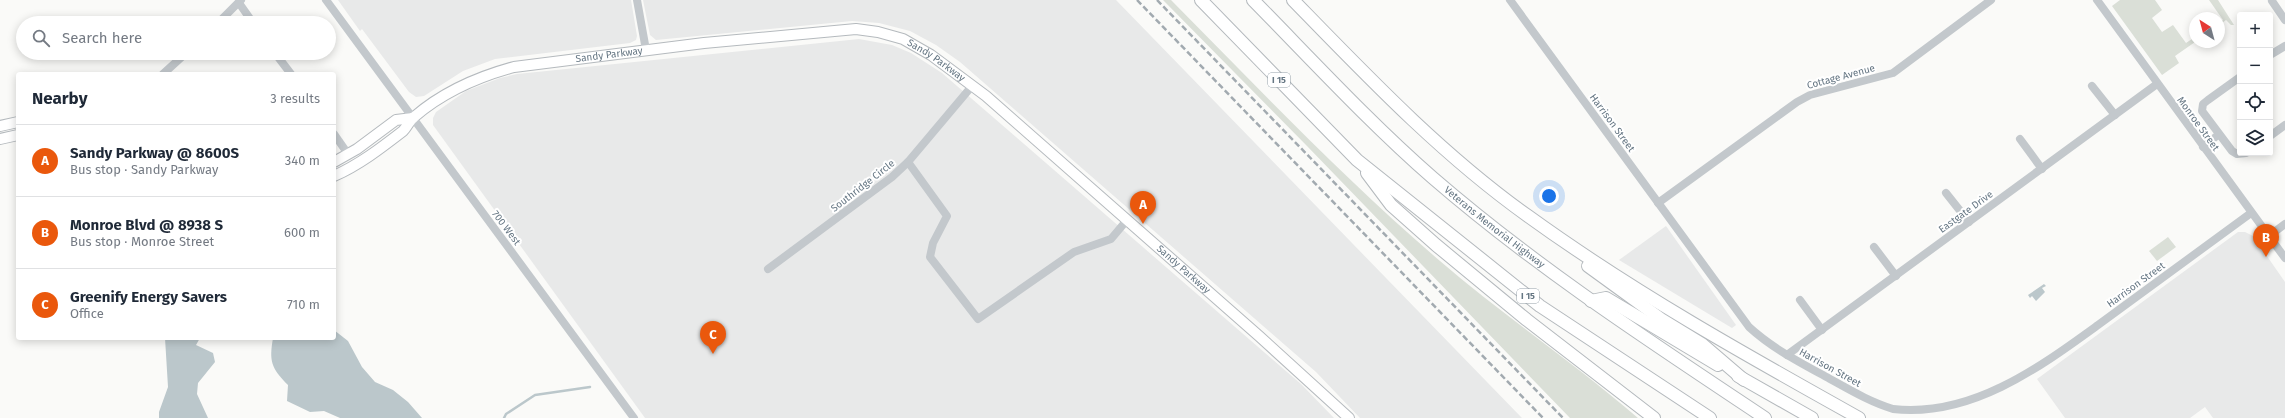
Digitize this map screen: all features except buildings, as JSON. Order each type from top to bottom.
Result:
[{"type":"highway","name":"I 15","points":[[1200,0],[1357,160],[1540,306],[1710,418]]},
{"type":"highway","name":"Veterans Memorial Highway","points":[[1253,0],[1433,178],[1478,215],[1590,301],[1765,418]]},
{"type":"highway","points":[[1293,0],[1400,109],[1498,194],[1528,216],[1662,305],[1859,418]]},
{"type":"highway","points":[[1357,160],[1391,205],[1425,235],[1526,320],[1654,418]]},
{"type":"highway","points":[[1498,194],[1512,211],[1661,319],[1702,344],[1744,380]]},
{"type":"highway","points":[[1590,301],[1606,298],[1744,380],[1812,418]]},
{"type":"main road","name":"Sandy Parkway","points":[[413,118],[451,91],[483,75],[514,67],[646,50],[856,29],[878,32],[903,39],[930,55],[972,86],[1127,220],[1349,418]]},
{"type":"main road","points":[[336,161],[396,120],[413,118]]},
{"type":"main road","points":[[336,175],[355,165],[404,130],[413,118]]},
{"type":"main road","points":[[0,126],[16,122]]},
{"type":"main road","points":[[0,139],[16,135]]},
{"type":"street","name":"700 West","points":[[326,0],[634,418]]},
{"type":"street","points":[[637,0],[646,50]]},
{"type":"street","name":"Harrison Street","points":[[1510,0],[1749,326],[1760,337],[1787,355],[1859,395],[1894,410],[1933,413],[1976,404],[1999,394],[2021,381],[2251,213]]},
{"type":"street","name":"Cottage Avenue","points":[[1658,203],[1797,102],[1810,95],[1892,73],[1991,0]]},
{"type":"street","name":"Monroe Street","points":[[2097,0],[2285,258]]},
{"type":"street","points":[[225,16],[240,1],[249,16]]},
{"type":"street","points":[[2272,1],[2285,20]]},
{"type":"street","points":[[2273,53],[2285,46]]},
{"type":"street","points":[[165,72],[178,60]]},
{"type":"street","points":[[280,60],[289,72]]},
{"type":"street","points":[[2237,79],[2203,104],[2202,110],[2204,116],[2218,135],[2232,151],[2237,154]]},
{"type":"street","name":"Eastgate Drive","points":[[1787,355],[2157,84]]},
{"type":"street","name":"Southridge Circle","points":[[768,269],[873,193],[908,162],[972,86]]},
{"type":"street","points":[[2092,86],[2115,115]]},
{"type":"street","points":[[2273,134],[2285,125]]},
{"type":"street","points":[[2203,147],[2218,135]]},
{"type":"street","points":[[336,137],[348,154]]},
{"type":"street","points":[[2020,139],[2042,169]]},
{"type":"street","points":[[908,162],[947,216],[933,243],[930,257],[978,319],[1074,252],[1111,239],[1127,220]]},
{"type":"street","points":[[1946,193],[1968,222]]},
{"type":"street","points":[[2269,236],[2285,224]]},
{"type":"street","points":[[1874,247],[1896,276]]},
{"type":"street","points":[[1800,300],[1822,330]]},
{"type":"shaded area","points":[[338,0],[631,0],[637,36],[636,40],[630,43],[495,59],[463,71],[424,96],[416,97],[409,92],[362,29],[360,31]]},
{"type":"shaded area","points":[[643,0],[1116,0],[1522,418],[1360,418],[1316,372],[960,62],[936,45],[910,31],[879,23],[852,21],[656,40],[650,35]]},
{"type":"shaded area","points":[[1163,0],[1171,0],[1303,134],[1370,199],[1440,261],[1638,418],[1570,418],[1307,146]]},
{"type":"shaded area","points":[[2120,0],[2155,0],[2162,10],[2152,18],[2162,32],[2173,25],[2186,43],[2189,41],[2189,46],[2175,56],[2179,63],[2162,75],[2112,6]]},
{"type":"shaded area","points":[[2209,0],[2218,0],[2234,25],[2231,25],[2225,21],[2225,12],[2217,12]]},
{"type":"shaded area","points":[[859,39],[892,45],[911,53],[942,73],[1301,384],[1334,418],[645,418],[433,125],[433,118],[436,112],[466,91],[500,78],[517,74]]},
{"type":"shaded area","points":[[1666,226],[1736,325],[1732,328],[1619,260]]},
{"type":"shaded area","points":[[2238,232],[2245,232],[2253,236],[2285,282],[2285,418],[2213,418],[2205,407],[2190,418],[2065,418],[2037,379]]},
{"type":"shaded area","points":[[2168,237],[2176,247],[2157,261],[2149,251]]},
{"type":"shaded area","points":[[2044,284],[2046,286],[2042,288],[2045,292],[2036,301],[2032,296],[2030,298],[2028,295]]},
{"type":"shaded area","points":[[336,332],[348,341],[362,367],[375,382],[393,390],[408,402],[422,418],[340,418],[324,411],[310,412],[287,401],[288,385],[275,369],[271,353],[273,340],[336,340]]},
{"type":"shaded area","points":[[165,340],[199,340],[196,345],[213,353],[215,362],[198,383],[197,394],[208,418],[159,418],[159,412],[168,387]]},
{"type":"waterway","points":[[504,418],[506,414],[535,395],[590,387]]},
{"type":"railway","points":[[1137,0],[1543,418]]},
{"type":"railway","points":[[1157,0],[1563,418]]},
{"type":"place","name":"Sandy Parkway @ 8600S","points":[[1143,224]]},
{"type":"place","name":"Monroe Blvd @ 8938 S","points":[[2266,257]]},
{"type":"place","name":"Greenify Energy Savers","points":[[713,354]]}]
